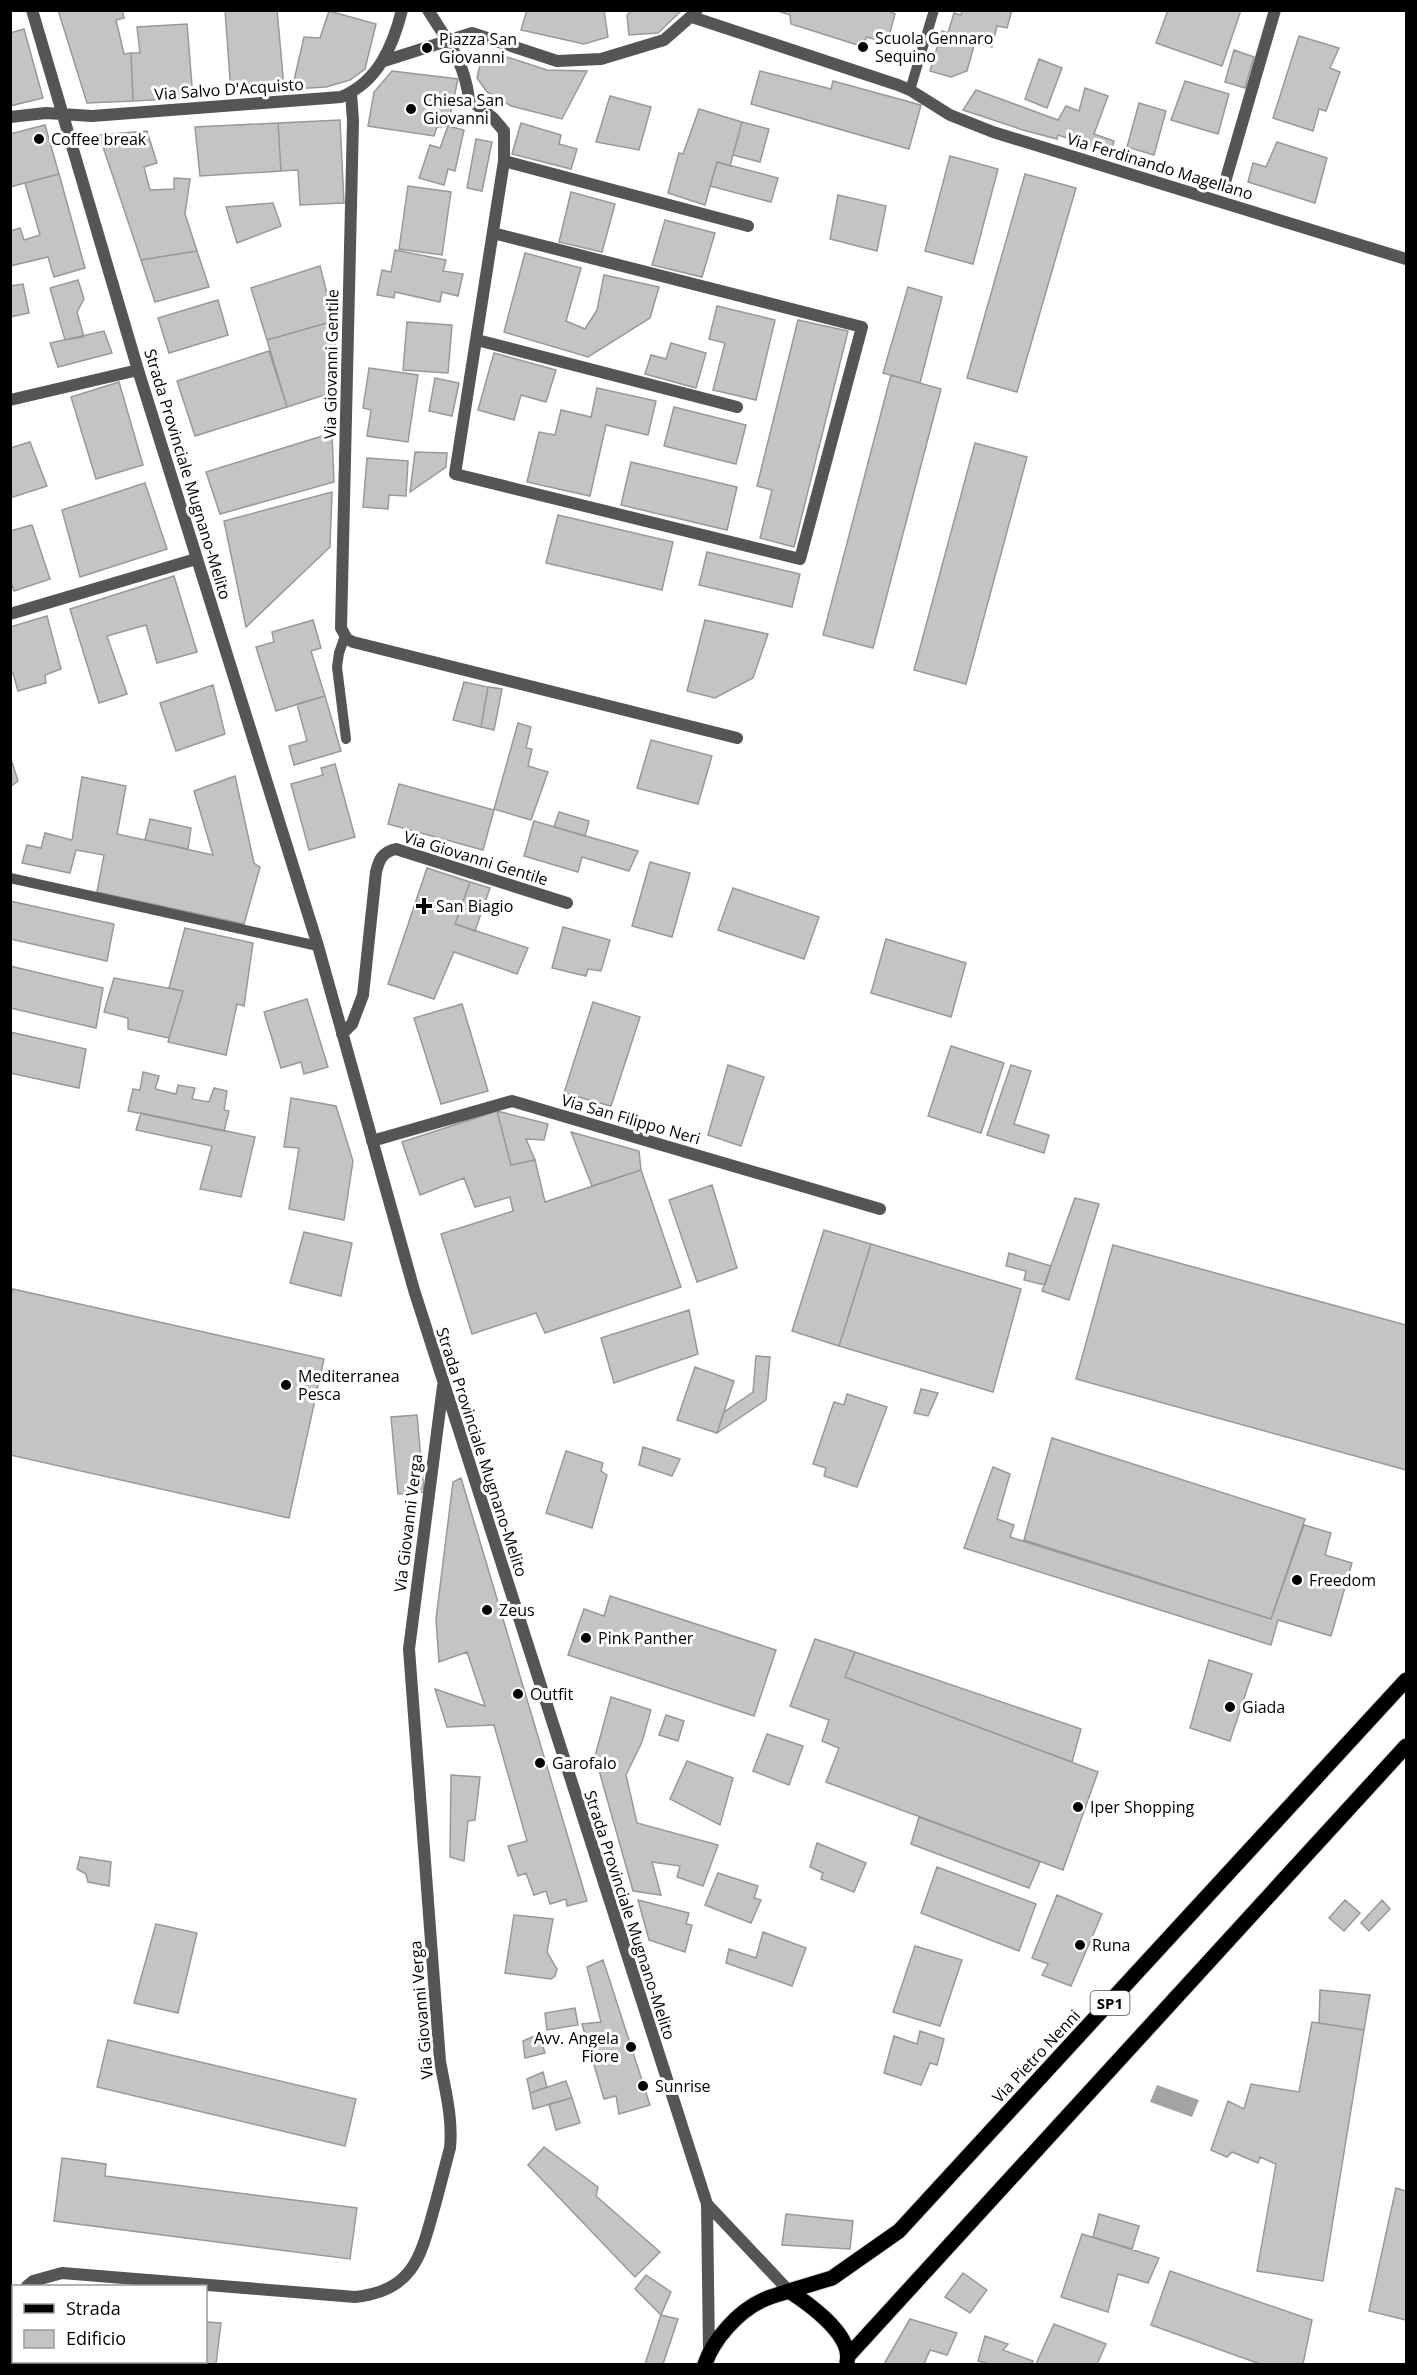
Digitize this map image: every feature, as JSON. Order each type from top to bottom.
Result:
[{"type":"main road","name":"Via Pietro Nenni","points":[[707,2358],[743,2312],[762,2300],[832,2278],[899,2231],[1407,1680]]},
{"type":"main road","name":"SP1","points":[[848,2360],[1407,1746]]},
{"type":"main road","points":[[789,2291],[814,2308],[837,2332],[848,2360]]},
{"type":"street","name":"Strada Provinciale Mugnano-Melito","points":[[32,10],[138,370],[318,945],[400,1243],[443,1383],[707,2204],[707,2358]]},
{"type":"street","points":[[351,93],[384,61],[394,39],[402,10]]},
{"type":"street","points":[[428,10],[449,39],[466,76],[469,99],[493,118],[504,131],[504,161],[456,474],[800,559],[862,327],[493,233]]},
{"type":"street","points":[[1225,182],[1275,10]]},
{"type":"street","points":[[384,61],[472,33],[557,61],[601,58],[664,39],[694,14]]},
{"type":"street","name":"Via Ferdinando Magellano","points":[[694,14],[910,90],[950,115],[993,132],[1407,259]]},
{"type":"street","name":"Via Salvo D'Acquisto","points":[[10,117],[24,114],[92,116],[332,98],[351,93]]},
{"type":"street","name":"Via Giovanni Gentile","points":[[345,636],[341,628],[353,133],[351,93]]},
{"type":"street","points":[[504,161],[748,226]]},
{"type":"street","points":[[477,340],[737,407]]},
{"type":"street","points":[[10,400],[138,370]]},
{"type":"street","points":[[10,614],[196,559]]},
{"type":"street","points":[[345,636],[353,642],[738,738]]},
{"type":"street","name":"Via Giovanni Gentile","points":[[342,1034],[352,1024],[363,995],[376,872],[380,860],[388,850],[396,849],[567,903]]},
{"type":"street","name":"Via San Filippo Neri","points":[[372,1141],[512,1101],[880,1209]]},
{"type":"street","name":"Via Giovanni Verga","points":[[29,2285],[41,2278],[62,2273],[355,2297],[369,2295],[396,2283],[418,2260],[451,2136],[451,2122],[440,2061],[409,1649],[443,1383]]},
{"type":"street","name":"Strada Provinciale Mugnano-Melito","points":[[707,2204],[789,2291]]},
{"type":"lane","points":[[910,90],[934,10]]},
{"type":"lane","name":"Via Giovanni Gentile","points":[[345,636],[337,667],[346,738]]},
{"type":"lane","points":[[10,878],[318,945]]},
{"type":"shaded area","points":[[1157,2085],[1199,2100],[1192,2117],[1150,2102]]},
{"type":"building","points":[[58,10],[122,10],[124,18],[116,20],[124,54],[131,53],[133,101],[87,103]]},
{"type":"building","points":[[225,10],[277,10],[284,87],[231,93]]},
{"type":"building","points":[[527,10],[604,10],[608,37],[584,44],[521,30]]},
{"type":"building","points":[[633,10],[682,10],[658,33],[629,35],[627,15]]},
{"type":"building","points":[[775,10],[886,10],[895,14],[887,43],[867,37],[861,46],[791,24],[790,15]]},
{"type":"building","points":[[962,10],[1012,10],[1007,28],[997,26],[992,47],[975,42],[967,71],[951,77],[930,71],[942,31],[948,33],[954,13],[961,15]]},
{"type":"building","points":[[1168,10],[1241,10],[1222,66],[1156,43]]},
{"type":"building","points":[[329,11],[376,24],[365,69],[350,80],[326,87],[292,89],[304,37],[320,38]]},
{"type":"building","points":[[187,24],[193,98],[133,101],[131,53],[140,53],[137,27]]},
{"type":"building","points":[[24,29],[43,98],[10,106],[10,33]]},
{"type":"building","points":[[1299,36],[1339,48],[1330,68],[1340,72],[1326,111],[1319,109],[1313,131],[1273,118]]},
{"type":"building","points":[[1234,50],[1254,57],[1245,88],[1225,82]]},
{"type":"building","points":[[482,56],[507,57],[547,70],[587,71],[562,119],[511,106],[487,92],[477,78]]},
{"type":"building","points":[[1039,59],[1062,68],[1047,108],[1025,99]]},
{"type":"building","name":"Chiesa San Giovanni","points":[[392,71],[458,79],[448,126],[437,127],[434,136],[368,126],[374,92]]},
{"type":"building","points":[[760,71],[831,89],[833,81],[921,105],[909,149],[751,104]]},
{"type":"building","points":[[1185,81],[1229,94],[1218,134],[1171,120]]},
{"type":"building","points":[[1085,88],[1108,96],[1094,134],[1114,141],[1111,152],[1058,135],[1057,139],[1023,130],[963,110],[976,90],[1058,120],[1066,106],[1079,111]]},
{"type":"building","points":[[610,96],[651,107],[639,150],[596,142]]},
{"type":"building","points":[[1139,103],[1166,111],[1154,155],[1127,147]]},
{"type":"building","points":[[699,109],[742,122],[730,166],[717,162],[705,205],[668,193],[679,153],[683,154]]},
{"type":"building","points":[[340,120],[344,203],[300,205],[298,170],[281,171],[278,123]]},
{"type":"building","points":[[742,122],[769,129],[760,162],[733,155]]},
{"type":"building","points":[[278,123],[281,171],[200,176],[195,127]]},
{"type":"building","points":[[521,123],[561,135],[559,144],[577,149],[571,169],[512,154]]},
{"type":"building","points":[[45,125],[59,174],[10,187],[10,134]]},
{"type":"building","points":[[448,126],[464,130],[455,171],[448,169],[444,185],[419,178],[430,145],[440,148]]},
{"type":"building","points":[[147,131],[157,163],[144,167],[150,190],[174,189],[174,178],[190,179],[185,214],[197,251],[141,260],[99,135]]},
{"type":"building","points":[[476,139],[492,142],[482,191],[467,188]]},
{"type":"building","points":[[1277,142],[1327,158],[1315,203],[1248,182],[1253,163],[1266,167]]},
{"type":"building","points":[[950,156],[998,169],[973,264],[925,251]]},
{"type":"building","points":[[717,162],[778,178],[771,202],[710,186]]},
{"type":"building","points":[[59,174],[85,268],[54,277],[48,257],[10,266],[10,231],[20,228],[24,240],[40,235],[25,183]]},
{"type":"building","points":[[1025,174],[1076,188],[1017,392],[967,378]]},
{"type":"building","points":[[408,186],[451,192],[442,255],[399,249]]},
{"type":"building","points":[[571,192],[615,204],[602,252],[559,242]]},
{"type":"building","points":[[838,195],[886,206],[877,251],[830,239]]},
{"type":"building","points":[[273,203],[281,226],[237,243],[226,207]]},
{"type":"building","points":[[665,220],[715,233],[702,277],[652,265]]},
{"type":"building","points":[[395,250],[446,260],[443,271],[463,274],[458,296],[442,292],[440,302],[395,292],[394,298],[377,295],[382,270],[391,272]]},
{"type":"building","points":[[197,251],[209,287],[155,302],[141,260]]},
{"type":"building","points":[[525,253],[581,268],[566,321],[585,329],[597,310],[604,275],[659,287],[650,318],[588,357],[504,332]]},
{"type":"building","points":[[320,266],[334,321],[267,340],[251,288]]},
{"type":"building","points":[[78,280],[84,299],[77,312],[84,337],[65,340],[50,288]]},
{"type":"building","points":[[23,284],[29,313],[10,317],[10,286]]},
{"type":"building","points":[[908,287],[942,297],[920,383],[883,373]]},
{"type":"building","points":[[218,300],[228,335],[169,353],[158,318]]},
{"type":"building","points":[[717,306],[775,320],[756,400],[713,390],[725,343],[709,339]]},
{"type":"building","points":[[798,320],[848,331],[794,547],[760,538],[772,490],[757,486]]},
{"type":"building","points":[[334,321],[337,391],[287,407],[267,340]]},
{"type":"building","points":[[407,322],[452,325],[448,373],[403,370]]},
{"type":"building","points":[[104,331],[112,353],[58,367],[50,343]]},
{"type":"building","points":[[671,343],[706,353],[696,388],[645,374],[651,355],[666,359]]},
{"type":"building","points":[[269,351],[287,407],[195,436],[177,381]]},
{"type":"building","points":[[494,353],[556,370],[546,402],[521,395],[514,420],[478,410]]},
{"type":"building","points":[[369,368],[418,375],[408,442],[367,436],[371,410],[363,408]]},
{"type":"building","points":[[891,375],[941,389],[873,648],[823,635]]},
{"type":"building","points":[[435,378],[459,383],[452,416],[429,411]]},
{"type":"building","points":[[119,382],[143,465],[96,479],[71,397]]},
{"type":"building","points":[[597,388],[656,401],[648,435],[606,425],[590,496],[527,482],[539,432],[555,435],[561,410],[591,417]]},
{"type":"building","points":[[674,407],[746,425],[736,464],[664,446]]},
{"type":"building","points":[[332,433],[334,482],[220,514],[206,472]]},
{"type":"building","points":[[30,442],[47,486],[10,498],[10,448]]},
{"type":"building","points":[[975,443],[1027,457],[966,684],[914,670]]},
{"type":"building","points":[[415,452],[447,453],[446,467],[410,492]]},
{"type":"building","points":[[367,458],[408,461],[406,496],[389,495],[388,509],[363,507]]},
{"type":"building","points":[[631,462],[737,487],[727,530],[621,505]]},
{"type":"building","points":[[145,483],[167,549],[80,577],[62,510]]},
{"type":"building","points":[[332,492],[330,547],[246,627],[224,521]]},
{"type":"building","points":[[558,515],[673,542],[662,590],[546,563]]},
{"type":"building","points":[[32,525],[50,579],[14,591],[10,580],[10,531]]},
{"type":"building","points":[[707,552],[800,574],[792,607],[699,585]]},
{"type":"building","points":[[174,576],[197,652],[157,663],[146,625],[107,636],[127,694],[99,703],[70,609]]},
{"type":"building","points":[[47,616],[61,669],[45,675],[46,683],[18,691],[13,673],[10,674],[10,627]]},
{"type":"building","points":[[313,620],[321,648],[311,651],[325,696],[276,711],[256,647],[274,642],[272,632]]},
{"type":"building","points":[[705,620],[768,634],[753,678],[715,698],[687,691]]},
{"type":"building","points":[[464,682],[488,687],[481,727],[453,720]]},
{"type":"building","points":[[213,685],[225,734],[176,751],[160,703]]},
{"type":"building","points":[[488,687],[502,689],[494,730],[481,727]]},
{"type":"building","points":[[325,696],[341,751],[294,765],[289,746],[307,741],[297,704]]},
{"type":"building","points":[[518,723],[531,727],[526,748],[532,749],[528,766],[548,772],[531,820],[494,809]]},
{"type":"building","points":[[651,740],[712,756],[698,804],[637,788]]},
{"type":"building","points":[[10,756],[18,781],[10,787]]},
{"type":"building","points":[[335,764],[355,837],[309,850],[291,784],[323,775],[321,768]]},
{"type":"building","points":[[235,776],[254,863],[260,867],[244,924],[97,892],[104,855],[76,850],[70,873],[22,863],[27,845],[41,848],[45,833],[72,840],[82,777],[126,786],[117,834],[213,855],[194,791]]},
{"type":"building","points":[[399,784],[494,810],[483,850],[388,824]]},
{"type":"building","points":[[559,812],[589,821],[585,836],[554,827]]},
{"type":"building","points":[[150,819],[191,828],[188,849],[145,840]]},
{"type":"building","points":[[534,821],[638,851],[629,871],[582,857],[578,872],[524,856]]},
{"type":"building","points":[[650,862],[690,873],[672,937],[632,926]]},
{"type":"building","points":[[427,868],[470,882],[455,924],[528,948],[517,974],[454,952],[434,999],[388,984]]},
{"type":"building","points":[[470,882],[490,888],[475,931],[455,924]]},
{"type":"building","points":[[733,888],[819,917],[804,959],[718,930]]},
{"type":"building","points":[[10,901],[114,924],[107,961],[10,939]]},
{"type":"building","points":[[563,927],[610,940],[601,971],[588,969],[586,976],[552,968]]},
{"type":"building","points":[[185,928],[253,943],[244,1006],[237,1004],[226,1055],[168,1042],[183,991],[169,988]]},
{"type":"building","points":[[886,939],[966,963],[951,1017],[871,993]]},
{"type":"building","points":[[10,966],[103,988],[96,1028],[10,1008]]},
{"type":"building","points":[[114,978],[183,991],[169,1038],[128,1029],[128,1018],[104,1012]]},
{"type":"building","points":[[307,999],[328,1067],[304,1074],[301,1062],[281,1068],[264,1012]]},
{"type":"building","points":[[593,1002],[640,1017],[611,1106],[564,1093]]},
{"type":"building","points":[[462,1004],[488,1091],[441,1104],[414,1018]]},
{"type":"building","points":[[10,1032],[86,1049],[79,1088],[10,1073]]},
{"type":"building","points":[[951,1046],[1004,1063],[981,1133],[928,1116]]},
{"type":"building","points":[[728,1065],[764,1077],[741,1146],[708,1135]]},
{"type":"building","points":[[1011,1065],[1031,1071],[1014,1124],[1049,1135],[1044,1153],[987,1135]]},
{"type":"building","points":[[143,1072],[159,1076],[155,1089],[176,1094],[178,1085],[195,1088],[192,1099],[209,1102],[214,1088],[227,1091],[224,1110],[229,1111],[224,1131],[128,1111],[133,1089],[140,1090]]},
{"type":"building","points":[[291,1098],[336,1106],[353,1161],[344,1220],[289,1209],[299,1148],[284,1147]]},
{"type":"building","points":[[497,1111],[511,1165],[535,1160],[545,1202],[641,1170],[681,1287],[545,1333],[536,1313],[472,1334],[441,1234],[513,1211],[510,1197],[475,1207],[464,1178],[420,1195],[402,1142]]},
{"type":"building","points":[[497,1111],[548,1124],[544,1140],[526,1139],[535,1160],[511,1165]]},
{"type":"building","points":[[141,1113],[255,1137],[241,1197],[200,1189],[212,1146],[136,1130]]},
{"type":"building","points":[[571,1132],[639,1151],[641,1170],[592,1186]]},
{"type":"building","points":[[712,1185],[737,1268],[697,1282],[669,1200]]},
{"type":"building","points":[[1075,1198],[1099,1204],[1069,1300],[1042,1291]]},
{"type":"building","points":[[824,1230],[871,1244],[839,1346],[792,1331]]},
{"type":"building","points":[[304,1232],[352,1243],[341,1296],[290,1283]]},
{"type":"building","points":[[871,1244],[1021,1289],[993,1392],[839,1346]]},
{"type":"building","points":[[1113,1245],[1406,1325],[1406,1470],[1076,1379]]},
{"type":"building","points":[[1009,1253],[1051,1266],[1045,1285],[1024,1280],[1026,1271],[1006,1266]]},
{"type":"building","points":[[13,1289],[324,1359],[289,1518],[10,1455],[10,1299]]},
{"type":"building","points":[[689,1310],[698,1354],[614,1383],[601,1338]]},
{"type":"building","points":[[756,1356],[770,1357],[766,1400],[717,1433],[724,1412],[753,1392]]},
{"type":"building","points":[[695,1367],[734,1381],[717,1433],[677,1420]]},
{"type":"building","points":[[921,1389],[938,1393],[928,1416],[914,1413]]},
{"type":"building","points":[[847,1394],[887,1407],[857,1487],[824,1476],[826,1468],[813,1464],[834,1402],[844,1405]]},
{"type":"building","points":[[417,1415],[424,1492],[398,1494],[391,1417]]},
{"type":"building","points":[[1052,1438],[1305,1519],[1271,1619],[1024,1540]]},
{"type":"building","points":[[643,1447],[680,1459],[672,1476],[639,1465]]},
{"type":"building","points":[[566,1451],[603,1463],[601,1471],[607,1475],[592,1528],[546,1513]]},
{"type":"building","points":[[993,1467],[1010,1474],[997,1519],[1014,1525],[1010,1537],[1271,1619],[1304,1525],[1331,1533],[1325,1555],[1352,1563],[1331,1636],[1278,1620],[1271,1645],[964,1548]]},
{"type":"building","points":[[461,1478],[587,1901],[567,1906],[566,1899],[550,1904],[546,1891],[534,1895],[526,1873],[518,1876],[508,1846],[527,1841],[494,1725],[447,1727],[435,1689],[485,1706],[467,1652],[439,1662],[436,1619],[453,1482]]},
{"type":"building","points":[[610,1596],[776,1650],[754,1716],[568,1655],[584,1609],[604,1616]]},
{"type":"building","points":[[815,1639],[855,1652],[845,1677],[1098,1772],[1063,1870],[826,1782],[839,1748],[822,1741],[829,1720],[790,1706]]},
{"type":"building","points":[[855,1652],[1081,1729],[1072,1762],[845,1677]]},
{"type":"building","points":[[1209,1660],[1252,1674],[1230,1741],[1190,1728]]},
{"type":"building","points":[[611,1697],[651,1710],[642,1742],[626,1775],[637,1823],[718,1845],[703,1886],[677,1877],[680,1866],[652,1862],[661,1895],[633,1891],[595,1756]]},
{"type":"building","points":[[666,1715],[684,1721],[678,1741],[659,1735]]},
{"type":"building","points":[[767,1734],[803,1746],[789,1785],[753,1771]]},
{"type":"building","points":[[687,1761],[733,1778],[720,1825],[670,1799]]},
{"type":"building","points":[[451,1775],[480,1777],[475,1820],[468,1821],[464,1861],[450,1857]]},
{"type":"building","points":[[919,1817],[1040,1862],[1029,1888],[911,1844]]},
{"type":"building","points":[[817,1843],[866,1863],[854,1892],[821,1879],[823,1873],[810,1867]]},
{"type":"building","points":[[80,1857],[111,1862],[109,1886],[88,1882],[86,1874],[77,1869]]},
{"type":"building","points":[[937,1867],[1036,1904],[1019,1951],[921,1913]]},
{"type":"building","points":[[718,1873],[758,1886],[754,1898],[761,1900],[751,1923],[705,1905]]},
{"type":"building","points":[[1057,1895],[1102,1914],[1071,1986],[1042,1975],[1048,1964],[1032,1958]]},
{"type":"building","points":[[638,1900],[689,1913],[686,1924],[692,1925],[685,1952],[649,1940]]},
{"type":"building","points":[[1345,1900],[1360,1913],[1344,1931],[1329,1918]]},
{"type":"building","points":[[1382,1900],[1390,1909],[1369,1931],[1361,1923]]},
{"type":"building","points":[[514,1915],[553,1919],[547,1952],[557,1969],[555,1976],[551,1979],[505,1973]]},
{"type":"building","points":[[156,1924],[197,1933],[178,2013],[134,2003]]},
{"type":"building","points":[[763,1932],[806,1948],[792,1986],[726,1963],[729,1949],[756,1958]]},
{"type":"building","points":[[915,1946],[962,1960],[940,2026],[893,2012]]},
{"type":"building","points":[[603,1960],[650,2105],[619,2114],[616,2096],[604,2099],[582,2024],[601,2022],[587,1967]]},
{"type":"building","points":[[1320,1990],[1370,1995],[1364,2030],[1319,2023]]},
{"type":"building","points":[[575,2008],[578,2025],[547,2030],[545,2013]]},
{"type":"building","points":[[1312,2022],[1364,2030],[1323,2281],[1257,2271],[1276,2164],[1260,2157],[1258,2163],[1232,2152],[1227,2157],[1211,2150],[1228,2101],[1244,2109],[1251,2084],[1299,2092]]},
{"type":"building","points":[[920,2031],[944,2039],[937,2065],[930,2063],[921,2085],[884,2073],[894,2036],[917,2044]]},
{"type":"building","points":[[539,2034],[545,2053],[525,2058],[523,2041]]},
{"type":"building","points":[[108,2040],[356,2099],[345,2146],[97,2087]]},
{"type":"building","points":[[543,2072],[547,2087],[530,2093],[527,2079]]},
{"type":"building","points":[[566,2081],[572,2098],[533,2109],[530,2093]]},
{"type":"building","points":[[572,2098],[580,2123],[556,2130],[549,2104]]},
{"type":"building","points":[[544,2147],[598,2187],[596,2196],[660,2252],[635,2277],[528,2165]]},
{"type":"building","points":[[62,2158],[106,2164],[105,2176],[357,2208],[350,2259],[54,2221]]},
{"type":"building","points":[[1396,2188],[1406,2191],[1406,2320],[1369,2311]]},
{"type":"building","points":[[786,2214],[853,2221],[850,2249],[782,2245]]},
{"type":"building","points":[[1099,2214],[1139,2226],[1132,2249],[1093,2237]]},
{"type":"building","points":[[1082,2234],[1159,2258],[1148,2283],[1118,2274],[1108,2312],[1061,2297]]},
{"type":"building","points":[[1170,2271],[1312,2320],[1303,2364],[1260,2364],[1151,2325]]},
{"type":"building","points":[[963,2273],[987,2290],[970,2313],[945,2297]]},
{"type":"building","points":[[646,2275],[671,2292],[661,2315],[635,2289]]},
{"type":"building","points":[[661,2315],[678,2319],[663,2364],[645,2364]]},
{"type":"building","points":[[910,2319],[957,2333],[947,2355],[930,2350],[924,2364],[884,2364]]},
{"type":"building","points":[[207,2322],[221,2323],[216,2364],[135,2364],[207,2363]]},
{"type":"building","points":[[1054,2324],[1106,2344],[1097,2364],[1036,2364]]},
{"type":"building","points":[[985,2336],[1008,2344],[1003,2350],[1033,2361],[1032,2364],[989,2364],[978,2361]]},
{"type":"place","name":"Scuola Gennaro Sequino","points":[[863,47]]},
{"type":"place","name":"Piazza San Giovanni","points":[[427,48]]},
{"type":"place","name":"Chiesa San Giovanni","points":[[411,109]]},
{"type":"place","name":"Coffee break","points":[[39,139]]},
{"type":"place","name":"San Biagio","points":[[424,906]]},
{"type":"place","name":"Mediterranea Pesca","points":[[286,1385]]},
{"type":"place","name":"Freedom","points":[[1297,1580]]},
{"type":"place","name":"Zeus","points":[[487,1610]]},
{"type":"place","name":"Pink Panther","points":[[586,1638]]},
{"type":"place","name":"Outfit","points":[[518,1694]]},
{"type":"place","name":"Giada","points":[[1230,1707]]},
{"type":"place","name":"Garofalo","points":[[540,1763]]},
{"type":"place","name":"Iper Shopping","points":[[1078,1807]]},
{"type":"place","name":"Runa","points":[[1080,1945]]},
{"type":"place","name":"Avv. Angela Fiore","points":[[631,2047]]},
{"type":"place","name":"Sunrise","points":[[643,2086]]}]
